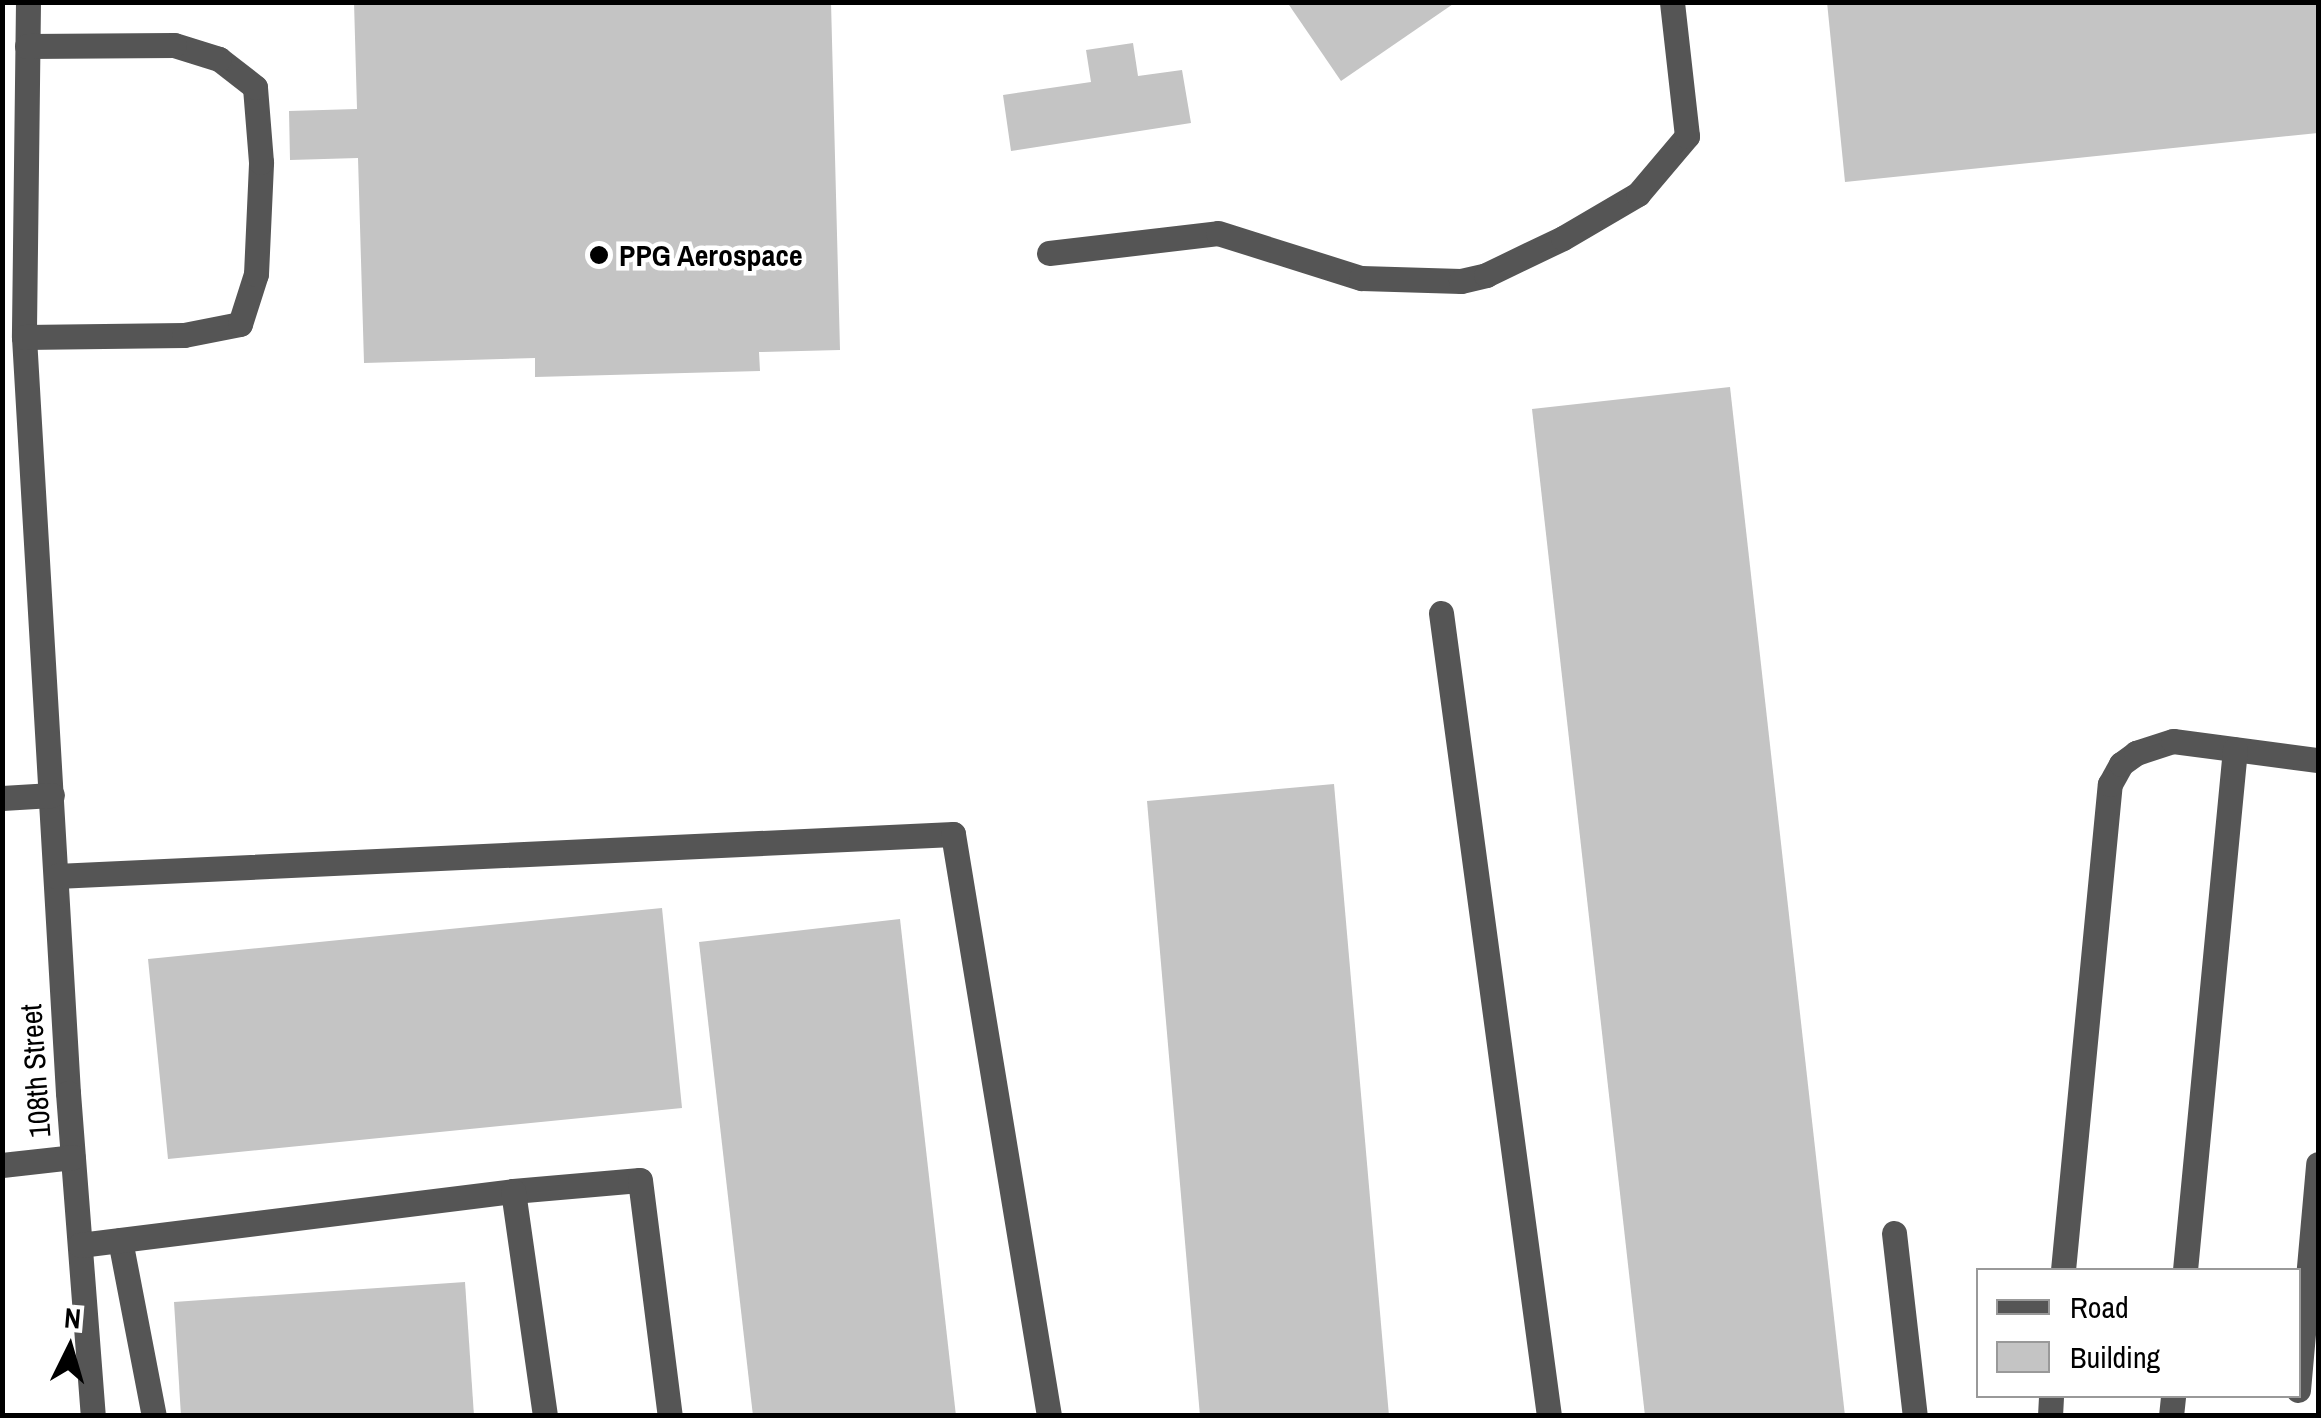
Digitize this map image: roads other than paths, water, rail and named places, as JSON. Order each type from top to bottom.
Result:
[{"type":"street","name":"108th Street","points":[[28,2],[14,213],[93,1416]]},
{"type":"street","points":[[1049,253],[1218,233],[1361,278],[1461,280],[1486,275],[1563,238],[1638,194],[1687,136],[1672,2]]},
{"type":"street","points":[[24,337],[184,336],[240,324],[256,274],[260,162],[255,87],[220,59],[174,45],[27,46]]},
{"type":"street","points":[[1441,613],[1549,1416]]},
{"type":"street","points":[[2064,1268],[2110,784],[2120,764],[2156,743],[2318,760]]},
{"type":"street","points":[[2185,1268],[2235,749]]},
{"type":"street","points":[[2,798],[52,795]]},
{"type":"street","points":[[56,876],[953,834],[1049,1416]]},
{"type":"street","points":[[2,1165],[73,1156]]},
{"type":"street","points":[[2301,1359],[2318,1164]]},
{"type":"street","points":[[80,1245],[640,1180],[670,1416]]},
{"type":"street","points":[[513,1192],[545,1416]]},
{"type":"street","points":[[1894,1233],[1915,1416]]},
{"type":"street","points":[[120,1240],[154,1416]]},
{"type":"place","name":"PPG Aerospace","points":[[599,255]]}]
